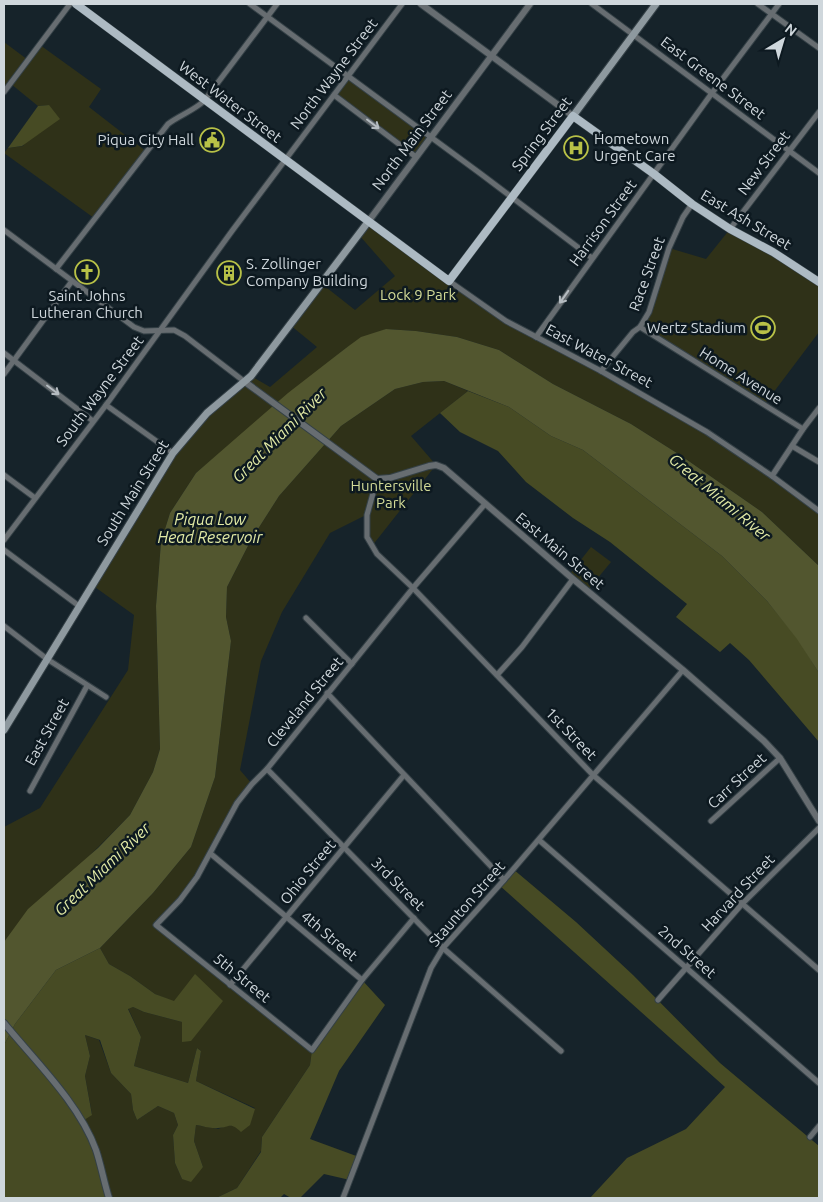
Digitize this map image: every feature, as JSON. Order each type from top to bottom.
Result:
[{"type":"main road","name":"West Water Street","points":[[76,4],[368,222]]},
{"type":"main road","name":"Spring Street","points":[[449,281],[656,4]]},
{"type":"main road","name":"East Ash Street","points":[[573,116],[654,174],[692,204],[819,282]]},
{"type":"main road","name":"East Water Street","points":[[368,222],[449,281]]},
{"type":"main road","name":"North Main Street","points":[[315,293],[368,222]]},
{"type":"main road","name":"South Main Street","points":[[4,730],[172,453],[207,414],[251,376],[315,293]]},
{"type":"street","points":[[4,92],[70,4]]},
{"type":"street","points":[[250,4],[592,258]]},
{"type":"street","points":[[56,269],[168,124],[177,117],[197,108],[204,101],[276,4]]},
{"type":"street","name":"North Wayne Street","points":[[232,231],[402,4]]},
{"type":"street","name":"East Ash Street","points":[[421,4],[573,116]]},
{"type":"street","name":"North Main Street","points":[[368,222],[530,4]]},
{"type":"street","name":"East Greene Street","points":[[592,4],[819,173]]},
{"type":"street","points":[[758,4],[819,48]]},
{"type":"street","name":"Harrison Street","points":[[536,337],[712,93],[779,4]]},
{"type":"street","points":[[334,95],[416,157]]},
{"type":"street","name":"New Street","points":[[730,229],[819,112]]},
{"type":"street","name":"Race Street","points":[[601,371],[632,332],[640,327],[649,312],[669,248],[682,218],[692,204]]},
{"type":"street","points":[[4,230],[134,327],[144,331],[174,330],[184,336],[377,479]]},
{"type":"street","name":"South Wayne Street","points":[[4,540],[106,405],[232,231]]},
{"type":"street","points":[[4,374],[72,281]]},
{"type":"street","name":"East Water Street","points":[[449,281],[506,321],[601,371],[707,432],[772,476],[819,511]]},
{"type":"street","name":"Home Avenue","points":[[640,327],[803,429]]},
{"type":"street","points":[[4,353],[93,421]]},
{"type":"street","points":[[106,405],[172,453]]},
{"type":"street","points":[[772,476],[819,408]]},
{"type":"street","points":[[792,446],[819,462]]},
{"type":"street","name":"East Main Street","points":[[377,479],[390,478],[436,465],[444,468],[764,741],[780,758],[819,821]]},
{"type":"street","points":[[4,475],[35,498]]},
{"type":"street","name":"1st Street","points":[[377,479],[367,515],[367,537],[377,554],[413,588],[593,774],[819,970]]},
{"type":"street","name":"Cleveland Street","points":[[156,925],[180,900],[210,854],[237,803],[267,769],[413,588],[485,504]]},
{"type":"street","points":[[4,550],[79,606]]},
{"type":"street","points":[[497,675],[522,647],[573,579]]},
{"type":"street","points":[[306,618],[352,664]]},
{"type":"street","points":[[4,626],[46,660],[106,697]]},
{"type":"street","name":"Staunton Street","points":[[343,1198],[431,968],[442,948],[539,840],[683,670]]},
{"type":"street","name":"East Street","points":[[30,791],[87,686]]},
{"type":"street","points":[[327,693],[504,880]]},
{"type":"street","name":"Carr Street","points":[[711,821],[780,758]]},
{"type":"street","name":"3rd Street","points":[[267,769],[442,948],[561,1051]]},
{"type":"street","name":"Ohio Street","points":[[230,985],[404,775]]},
{"type":"street","name":"Harvard Street","points":[[658,1000],[742,904],[819,828]]},
{"type":"street","name":"2nd Street","points":[[539,840],[819,1084]]},
{"type":"street","name":"4th Street","points":[[210,854],[362,980]]},
{"type":"street","points":[[362,980],[414,918]]},
{"type":"street","name":"5th Street","points":[[156,925],[312,1050],[362,980]]},
{"type":"street","points":[[4,1023],[55,1082],[75,1109],[96,1149],[109,1198]]},
{"type":"street","points":[[810,1137],[819,1126]]},
{"type":"green space","points":[[4,42],[28,60],[40,45],[101,89],[89,107],[147,152],[94,218],[4,153],[8,148],[23,146],[49,105],[38,106],[11,84],[4,92]]},
{"type":"green space","points":[[348,76],[431,137],[416,157],[334,95]]},
{"type":"green space","name":"Lock 9 Park","points":[[368,222],[481,304],[707,432],[819,511],[819,566],[762,512],[680,455],[631,424],[553,384],[499,350],[457,337],[386,329],[346,348],[196,473],[170,513],[161,542],[156,606],[160,749],[153,772],[130,815],[4,942],[4,827],[40,808],[128,670],[134,615],[92,585],[191,431],[251,376],[270,387],[317,347],[290,325],[322,284],[355,310],[395,276],[359,235]]},
{"type":"green space","points":[[730,229],[819,282],[819,332],[764,405],[640,327],[649,311],[669,248],[706,259]]},
{"type":"green space","name":"Huntersville Park","points":[[444,381],[468,391],[411,436],[436,465],[372,546],[367,537],[366,515],[330,533],[282,612],[261,661],[240,770],[252,784],[237,803],[197,877],[157,924],[312,1050],[310,1065],[262,1137],[261,1151],[237,1188],[216,1198],[109,1198],[81,1122],[92,1114],[85,1076],[90,1056],[85,1035],[99,1040],[111,1073],[131,1094],[133,1110],[137,1120],[158,1106],[174,1113],[178,1125],[173,1135],[175,1163],[182,1179],[203,1167],[194,1141],[196,1125],[218,1129],[228,1125],[234,1126],[255,1108],[196,1081],[201,1051],[197,1048],[188,1083],[134,1066],[141,1037],[128,1008],[133,1007],[144,1012],[182,1022],[182,1041],[191,1041],[174,1002],[155,994],[109,964],[100,948],[153,893],[191,847],[215,777],[231,641],[226,617],[227,587],[251,540],[279,496],[341,426],[395,389],[423,382]]},
{"type":"green space","points":[[591,547],[611,562],[587,591],[569,575]]},
{"type":"shaded area","points":[[49,105],[60,119],[22,146],[8,148],[38,106]]},
{"type":"shaded area","points":[[468,391],[509,407],[551,436],[583,450],[722,556],[767,601],[798,639],[819,673],[819,742],[749,660],[730,643],[720,652],[676,617],[687,604],[610,542],[573,518],[526,482],[498,451],[460,432],[440,413]]},
{"type":"shaded area","points":[[513,869],[576,922],[633,975],[720,1063],[819,1146],[819,1198],[590,1198],[627,1158],[686,1129],[725,1087],[499,885]]},
{"type":"shaded area","points":[[100,948],[109,964],[155,994],[174,1001],[195,974],[223,1001],[191,1041],[182,1042],[182,1022],[144,1012],[133,1007],[128,1009],[141,1037],[134,1066],[188,1083],[197,1048],[201,1051],[196,1081],[255,1109],[250,1125],[241,1132],[232,1126],[210,1128],[196,1125],[194,1141],[203,1167],[191,1182],[182,1179],[175,1163],[173,1135],[178,1125],[174,1113],[158,1106],[137,1120],[133,1110],[131,1094],[111,1073],[100,1040],[85,1035],[90,1056],[85,1076],[92,1115],[81,1122],[96,1149],[109,1198],[4,1198],[4,1045],[15,1024],[56,970]]},
{"type":"shaded area","points":[[362,980],[385,1005],[339,1071],[310,1139],[359,1157],[350,1180],[324,1174],[300,1198],[291,1198],[284,1194],[280,1198],[216,1198],[237,1188],[261,1152],[262,1137],[310,1065],[312,1050]]},
{"type":"water","name":"Piqua Low Head Reservoir","points":[[386,329],[457,337],[499,350],[553,384],[631,424],[680,455],[762,512],[819,566],[819,673],[797,639],[767,601],[722,556],[583,450],[551,436],[509,407],[444,381],[423,382],[395,389],[341,426],[279,496],[251,540],[227,587],[226,617],[231,641],[215,777],[191,847],[153,893],[100,948],[56,970],[15,1024],[4,1045],[4,942],[28,909],[98,848],[130,815],[153,772],[160,749],[156,606],[161,542],[170,513],[196,473],[288,393],[361,337]]},
{"type":"place","name":"Piqua City Hall","points":[[212,140]]},
{"type":"place","name":"Hometown Urgent Care","points":[[576,148]]},
{"type":"place","name":"Saint Johns Lutheran Church","points":[[87,272]]},
{"type":"place","name":"S. Zollinger Company Building","points":[[229,273]]},
{"type":"place","name":"Wertz Stadium","points":[[763,328]]},
{"type":"water label","name":"Great Miami River","points":[[279,435]]},
{"type":"water label","name":"Great Miami River","points":[[720,497]]},
{"type":"water label","name":"Great Miami River","points":[[102,869]]}]
